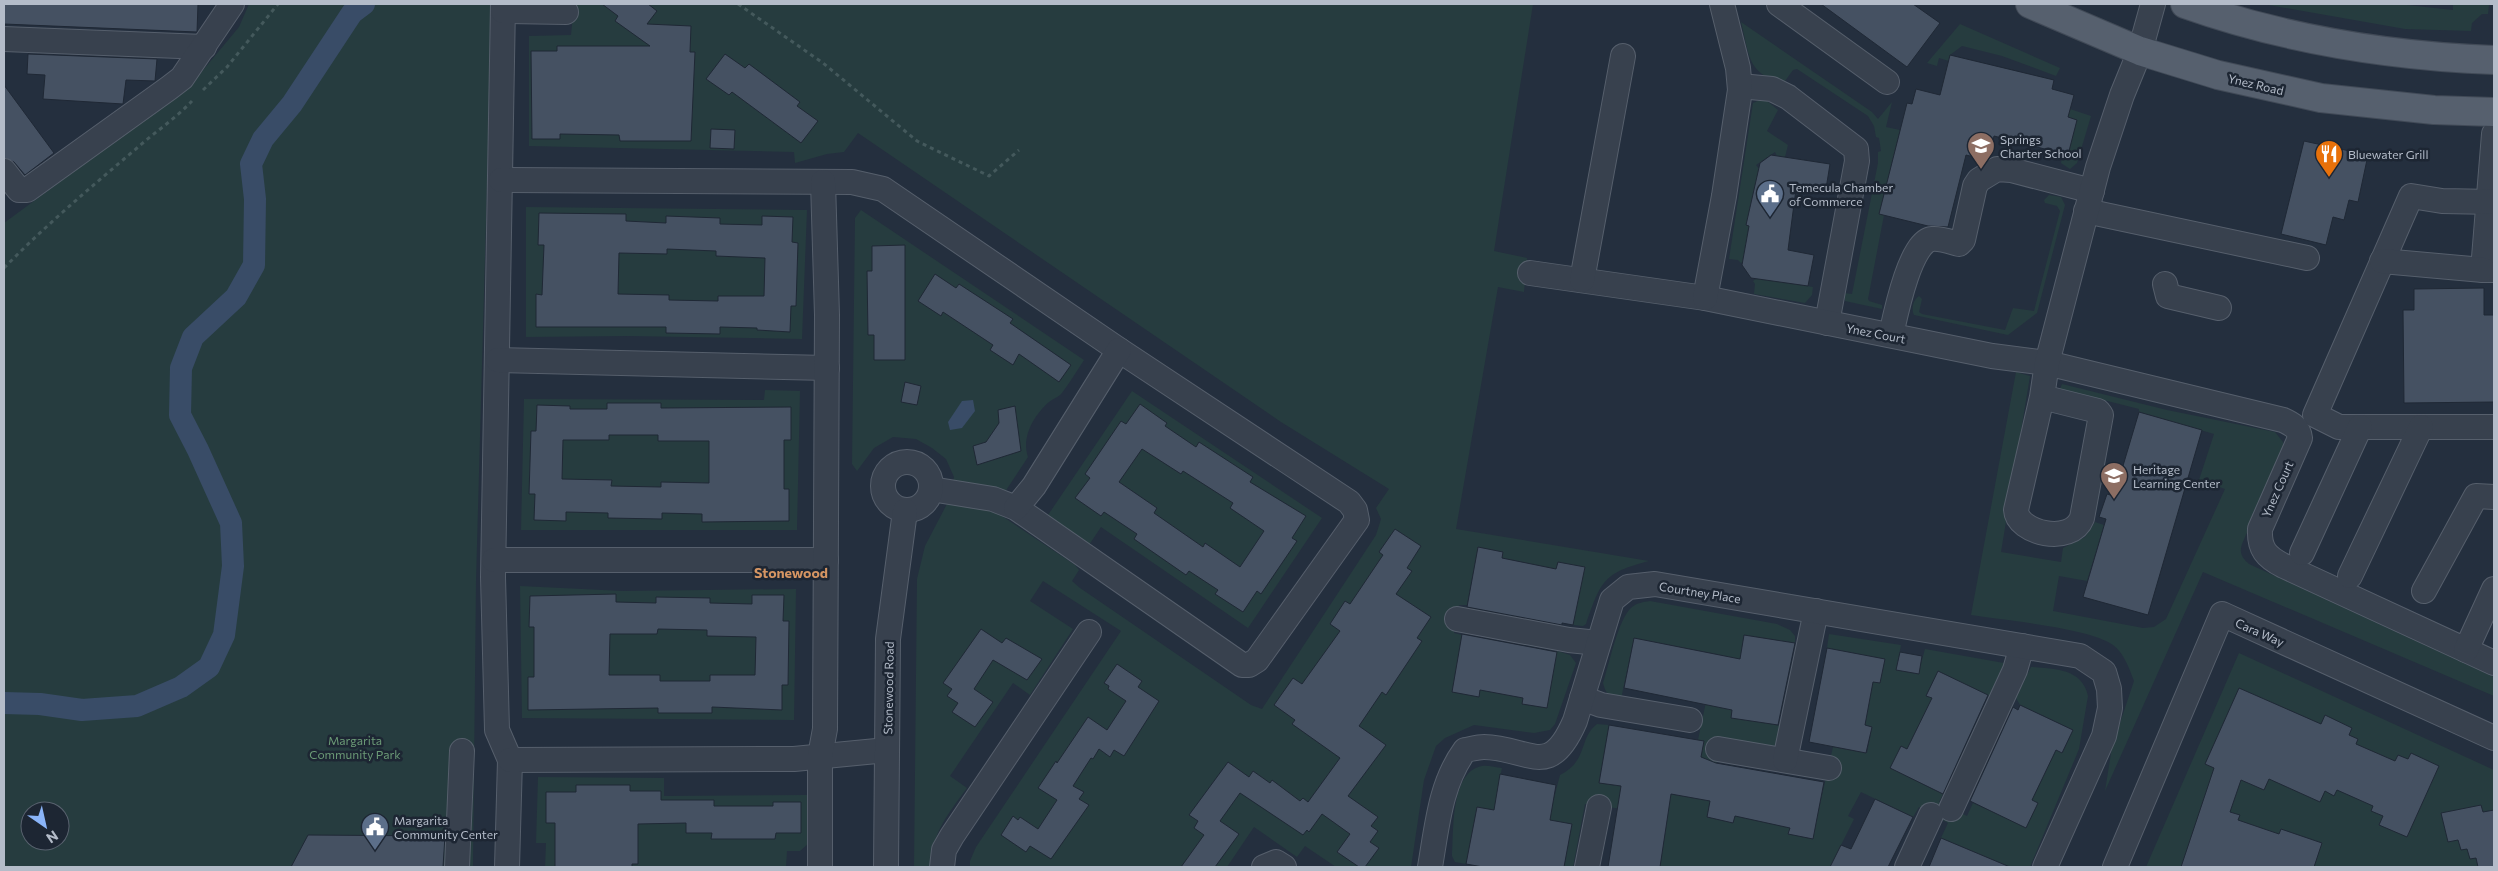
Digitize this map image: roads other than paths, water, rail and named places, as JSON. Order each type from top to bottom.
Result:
[{"type":"main road","name":"Ynez Road","points":[[2030,4],[2140,52],[2218,75],[2321,98],[2434,110],[2494,112]]},
{"type":"main road","points":[[2185,4],[2272,30],[2352,46],[2401,54],[2494,60]]},
{"type":"street","points":[[4,171],[20,190],[27,190],[169,88],[182,78],[232,4]]},
{"type":"street","points":[[1705,298],[1738,112],[1740,86],[1738,68],[1722,4]]},
{"type":"street","points":[[1779,4],[1887,82]]},
{"type":"street","points":[[2042,397],[2098,411],[2101,415],[2082,518],[2075,529],[2061,534],[2034,531],[2026,526],[2017,515],[2042,397],[2047,363],[2089,201],[2122,95],[2140,52],[2153,4]]},
{"type":"street","points":[[508,867],[510,760],[497,730],[494,560],[503,7],[566,12]]},
{"type":"street","points":[[4,39],[204,47]]},
{"type":"street","points":[[1582,280],[1623,56]]},
{"type":"street","points":[[1740,86],[1772,89],[1788,97],[1856,149],[1857,161],[1827,323]]},
{"type":"street","points":[[2382,262],[2488,270],[2494,134]]},
{"type":"street","points":[[1890,335],[1913,259],[1923,245],[1932,239],[1959,244],[1963,240],[1975,186],[1988,174],[1997,169],[2011,170],[2089,201],[2307,258]]},
{"type":"street","points":[[501,180],[852,182],[883,189],[1119,350],[1349,502],[1356,510],[1357,520],[1257,660],[1249,665],[1242,665],[1016,508],[993,499],[931,489]]},
{"type":"street","points":[[820,867],[820,756],[825,730],[827,368],[823,182]]},
{"type":"street","points":[[2491,202],[2442,201],[2411,196],[2315,415],[2339,427],[2494,427]]},
{"type":"street","name":"Ynez Court","points":[[1530,273],[1705,298],[1992,356],[2047,363],[2254,411],[2284,420],[2293,425],[2300,438],[2260,529],[2259,543],[2264,552],[2271,560],[2494,663]]},
{"type":"street","points":[[2164,284],[2168,296],[2219,308]]},
{"type":"street","points":[[1016,508],[1034,486],[1119,350]]},
{"type":"street","points":[[498,360],[827,368]]},
{"type":"street","points":[[2302,552],[2360,427]]},
{"type":"street","points":[[2350,576],[2421,427]]},
{"type":"street","points":[[908,462],[922,466],[931,479],[931,489],[926,501],[921,506],[905,510],[890,503],[882,488],[887,472],[894,466],[908,462]]},
{"type":"street","points":[[2424,591],[2476,496],[2494,496]]},
{"type":"street","name":"Stonewood Road","points":[[886,867],[888,640],[905,510]]},
{"type":"street","points":[[494,560],[826,560]]},
{"type":"street","name":"Courtney Place","points":[[1430,867],[1442,800],[1455,764],[1465,750],[1484,747],[1540,758],[1557,751],[1567,740],[1612,600],[1628,587],[1654,584],[2080,656],[2104,672],[2110,708],[2104,736],[2045,867]]},
{"type":"street","points":[[2466,650],[2494,588]]},
{"type":"street","points":[[1785,760],[1816,611]]},
{"type":"street","name":"Cara Way","points":[[2115,867],[2222,614],[2494,738]]},
{"type":"street","points":[[1457,620],[1569,640],[1598,643]]},
{"type":"street","points":[[942,867],[944,850],[952,836],[1088,632]]},
{"type":"street","points":[[1907,867],[1941,812],[2015,670],[2022,646]]},
{"type":"street","points":[[1582,698],[1601,705],[1690,720]]},
{"type":"street","points":[[1718,749],[1829,768]]},
{"type":"street","points":[[510,760],[794,758],[886,750]]},
{"type":"street","points":[[457,867],[462,751]]},
{"type":"street","points":[[1586,867],[1599,807]]},
{"type":"street","points":[[1264,867],[1276,862],[1284,867]]},
{"type":"water","points":[[973,400],[975,411],[962,428],[950,430],[948,422],[962,401]]},
{"type":"waterway","points":[[4,703],[40,704],[82,710],[137,706],[181,687],[209,667],[224,635],[233,566],[231,523],[180,415],[181,368],[193,337],[236,297],[254,265],[255,199],[251,164],[263,139],[292,104],[352,13],[364,4]]},
{"type":"place","name":"Springs Charter School","points":[[1981,170]]},
{"type":"place","name":"Bluewater Grill","points":[[2329,178]]},
{"type":"place","name":"Temecula Chamber of Commerce","points":[[1770,218]]},
{"type":"place","name":"Heritage Learning Center","points":[[2114,500]]},
{"type":"place","name":"Margarita Community Center","points":[[375,851]]},
{"type":"district","name":"Stonewood","points":[[791,572]]},
{"type":"park label","name":"Margarita Community Park","points":[[355,747]]}]
